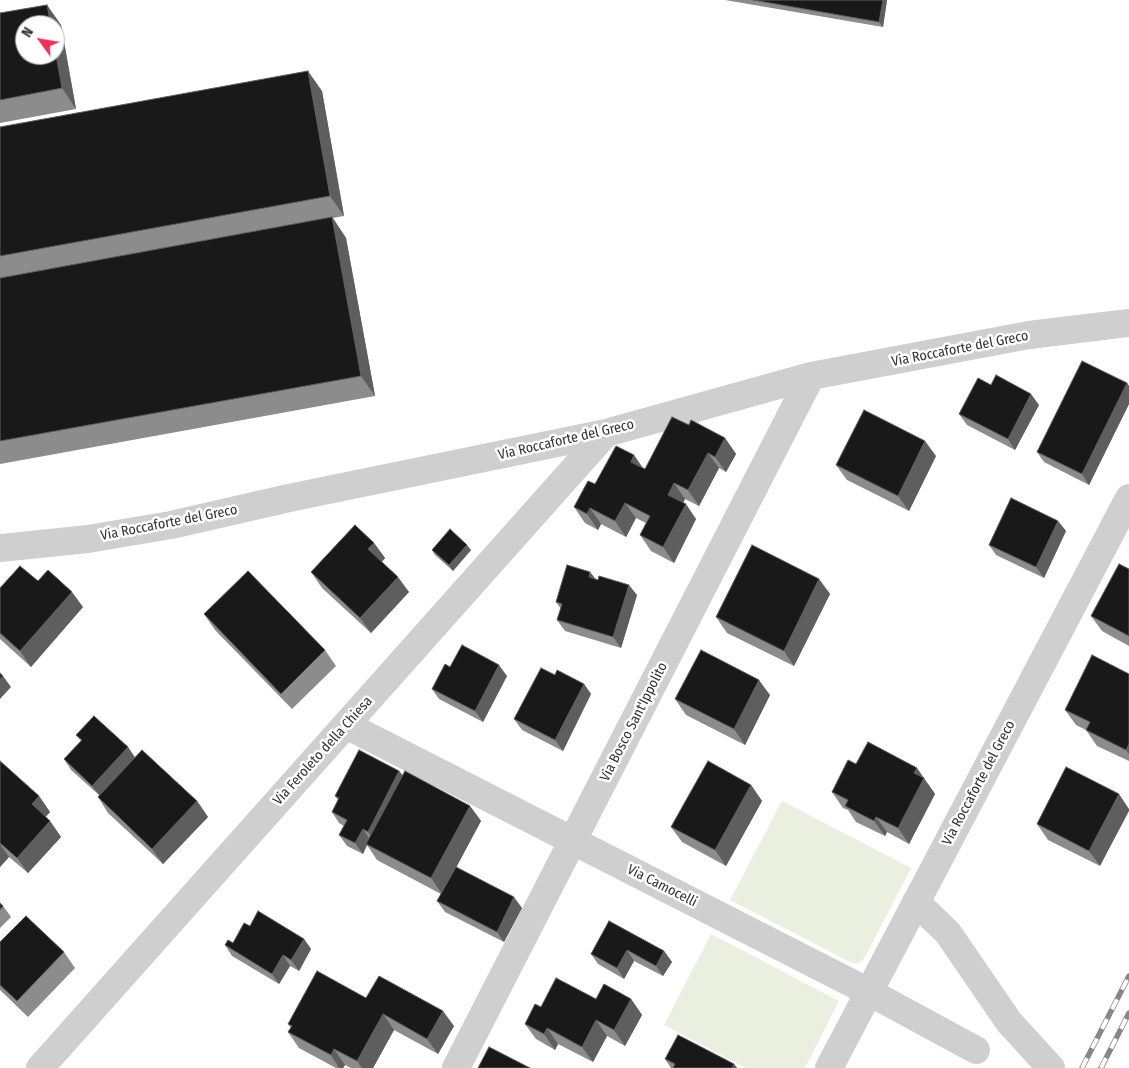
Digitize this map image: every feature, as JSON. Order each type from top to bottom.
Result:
[{"type":"street","name":"Via Roccaforte del Greco","points":[[0,548],[80,540],[152,529],[606,433],[811,376],[1029,335],[1129,323]]},
{"type":"street","name":"Via Bosco Sant'Ippolito","points":[[456,1068],[811,376]]},
{"type":"street","name":"Via Feroleto della Chiesa","points":[[40,1068],[606,433]]},
{"type":"street","name":"Via Roccaforte del Greco","points":[[829,1068],[1129,498]]},
{"type":"street","name":"Via Camocelli","points":[[346,725],[869,992],[976,1050]]},
{"type":"street","points":[[916,902],[948,933],[1009,1022],[1046,1064]]},
{"type":"shaded area","points":[[782,801],[911,868],[864,959],[859,963],[852,963],[730,900]]},
{"type":"shaded area","points":[[711,934],[839,1001],[805,1068],[746,1068],[664,1025]]},
{"type":"building","points":[[753,0],[883,0],[879,22]]},
{"type":"building","points":[[47,5],[49,15],[15,15],[15,65],[58,65],[62,88],[0,100],[0,13]]},
{"type":"building","points":[[308,71],[330,196],[0,256],[0,127]]},
{"type":"building","points":[[332,217],[361,376],[0,441],[0,278]]},
{"type":"building","points":[[1082,361],[1127,383],[1082,474],[1037,452]]},
{"type":"building","points":[[996,375],[1031,394],[1008,439],[959,414],[978,378],[991,385]]},
{"type":"building","points":[[864,410],[925,441],[898,496],[836,465]]},
{"type":"building","points":[[672,417],[689,425],[691,420],[725,438],[715,457],[708,453],[688,490],[674,483],[668,495],[686,504],[663,547],[640,535],[650,516],[625,503],[615,521],[590,508],[587,514],[574,507],[588,481],[595,484],[616,446],[634,455],[631,462],[645,469]]},
{"type":"building","points":[[1011,498],[1058,521],[1036,567],[989,545]]},
{"type":"building","points":[[355,525],[374,543],[368,549],[398,577],[360,618],[311,572]]},
{"type":"building","points":[[450,529],[467,545],[449,565],[432,550]]},
{"type":"building","points":[[752,545],[819,579],[784,651],[716,617]]},
{"type":"building","points":[[1119,564],[1129,569],[1129,636],[1091,616]]},
{"type":"building","points":[[567,565],[590,572],[589,577],[598,580],[599,576],[629,585],[613,637],[557,620],[562,604],[556,602]]},
{"type":"building","points":[[20,566],[38,581],[48,570],[72,592],[20,651],[0,633],[0,588]]},
{"type":"building","points":[[248,571],[325,650],[281,694],[204,614]]},
{"type":"building","points":[[462,645],[499,665],[475,711],[432,689],[445,664],[450,667]]},
{"type":"building","points":[[701,650],[759,680],[734,729],[675,699]]},
{"type":"building","points":[[1092,655],[1129,674],[1129,744],[1126,750],[1086,730],[1090,722],[1065,710]]},
{"type":"building","points":[[541,668],[555,675],[557,670],[584,684],[555,740],[514,719]]},
{"type":"building","points":[[94,716],[128,747],[92,786],[64,759],[82,740],[76,735]]},
{"type":"building","points":[[868,742],[917,768],[914,773],[924,778],[898,828],[876,817],[874,821],[845,806],[848,800],[832,792],[848,760],[856,764]]},
{"type":"building","points":[[142,750],[197,801],[152,849],[98,797]]},
{"type":"building","points":[[359,750],[399,771],[368,832],[363,829],[355,843],[339,835],[347,820],[332,812],[339,798],[335,796]]},
{"type":"building","points":[[0,761],[39,796],[32,804],[50,821],[17,858],[0,843]]},
{"type":"building","points":[[708,761],[751,785],[715,850],[671,827]]},
{"type":"building","points":[[1066,767],[1119,794],[1089,851],[1037,824]]},
{"type":"building","points":[[405,771],[470,806],[431,878],[366,844]]},
{"type":"building","points":[[456,867],[514,897],[497,932],[437,901]]},
{"type":"building","points":[[258,911],[304,939],[291,960],[283,955],[272,974],[225,945],[228,940],[233,943],[244,923],[250,926]]},
{"type":"building","points":[[26,916],[64,952],[17,1001],[0,985],[0,942]]},
{"type":"building","points":[[609,921],[664,951],[656,966],[627,950],[617,968],[591,954]]},
{"type":"building","points":[[317,971],[366,998],[379,976],[443,1011],[427,1039],[383,1014],[357,1061],[334,1049],[331,1055],[288,1032],[292,1026],[288,1024]]},
{"type":"building","points":[[556,978],[596,999],[604,984],[631,999],[614,1030],[596,1020],[582,1047],[547,1028],[544,1034],[525,1024],[535,1004],[541,1007]]},
{"type":"building","points":[[678,1035],[734,1064],[732,1068],[673,1068],[675,1064],[665,1059]]},
{"type":"building","points":[[489,1047],[530,1068],[478,1068]]},
{"type":"railway","points":[[1082,1068],[1129,976]]},
{"type":"railway","points":[[1101,1068],[1129,1013]]}]
